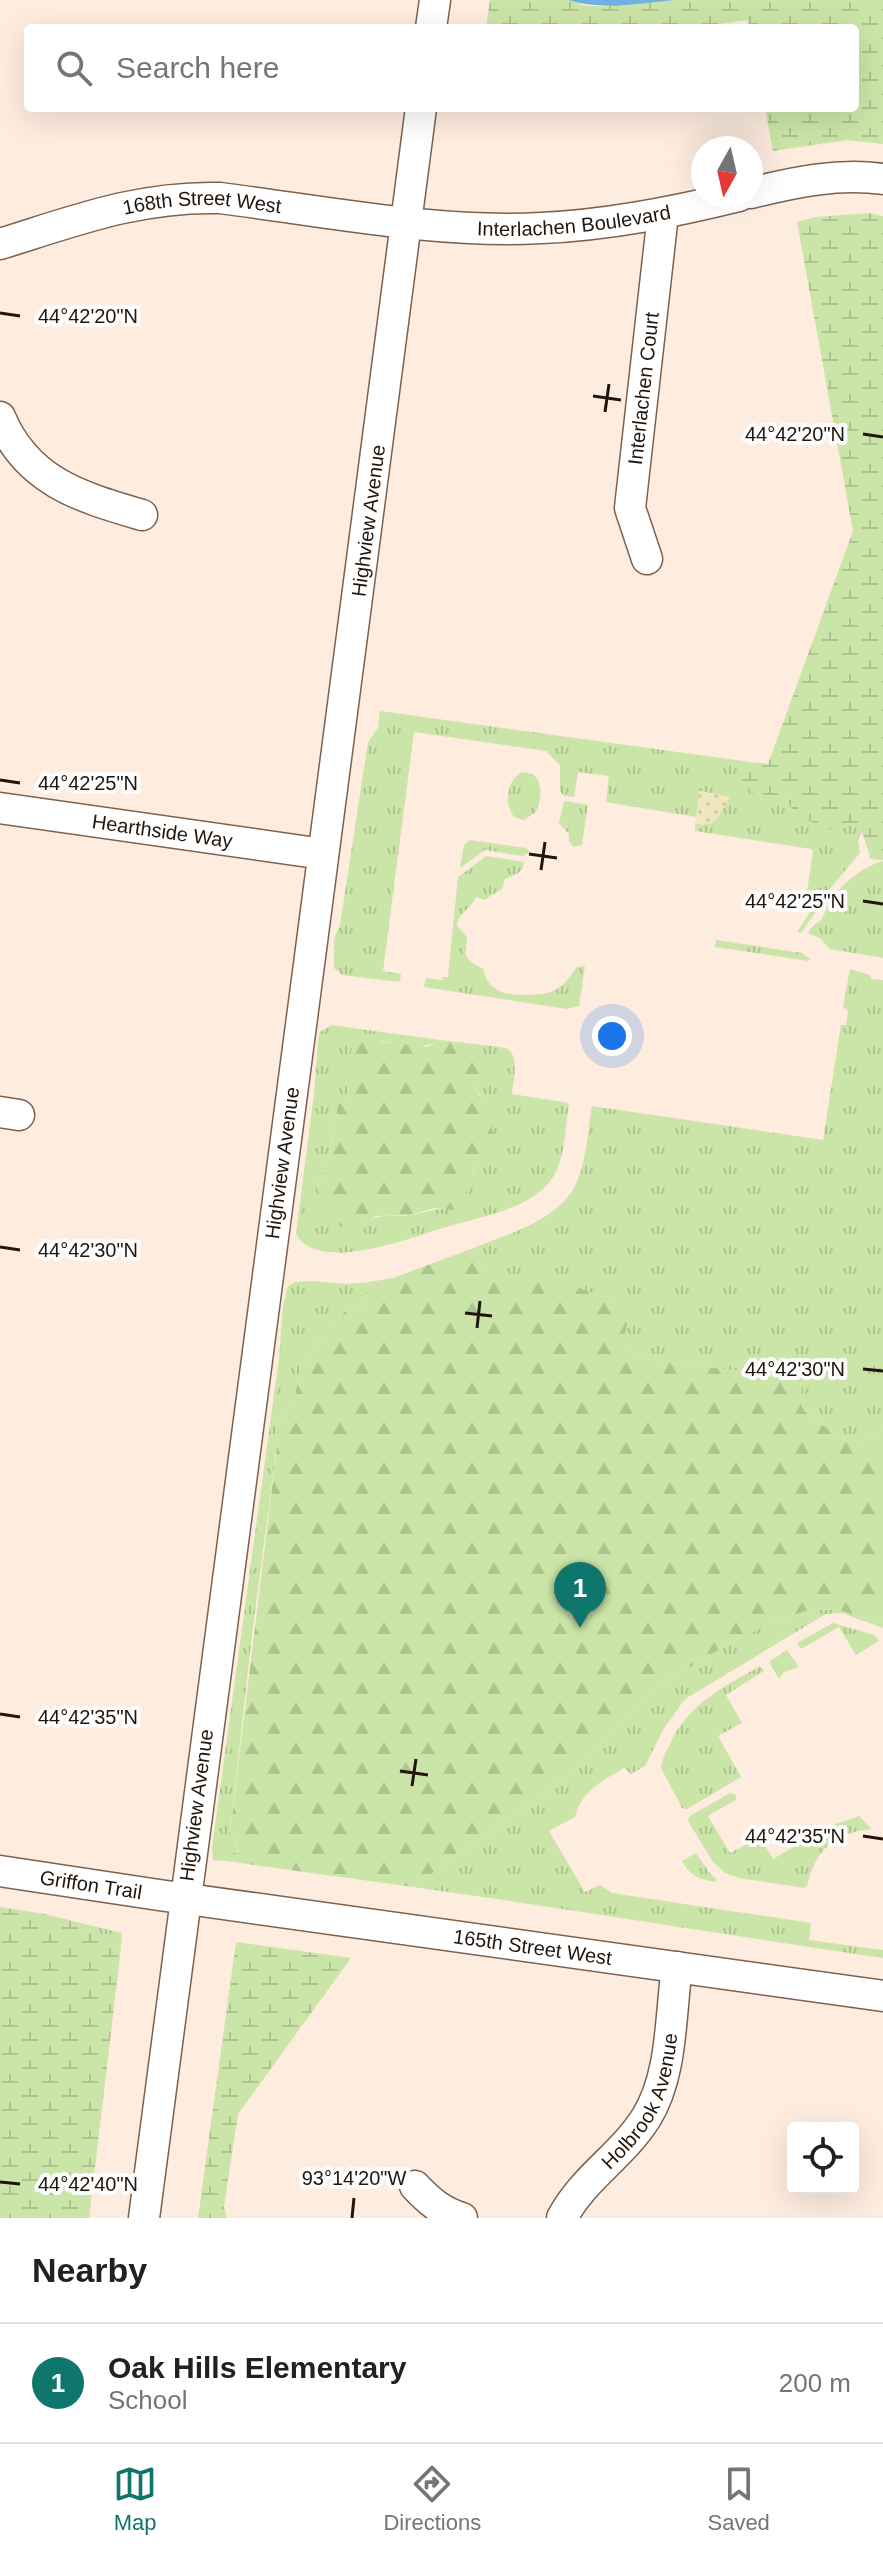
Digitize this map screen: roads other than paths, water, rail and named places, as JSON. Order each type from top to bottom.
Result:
[{"type":"street","points":[[432,24],[435,0]]},
{"type":"street","name":"Highview Avenue","points":[[144,2218],[182,1899],[270,1259],[421,112]]},
{"type":"street","points":[[763,190],[840,176],[883,179]]},
{"type":"street","name":"168th Street West","points":[[0,244],[110,210],[158,200],[189,198],[220,198],[407,222]]},
{"type":"street","name":"Interlachen Boulevard","points":[[407,222],[470,228],[539,229],[608,223],[691,207]]},
{"type":"street","name":"Interlachen Court","points":[[647,559],[630,508],[663,214]]},
{"type":"street","points":[[0,417],[17,447],[38,470],[68,491],[142,515]]},
{"type":"street","name":"Hearthside Way","points":[[0,808],[323,854]]},
{"type":"street","name":"Griffon Trail","points":[[0,1871],[182,1899]]},
{"type":"street","name":"165th Street West","points":[[182,1899],[883,1996]]},
{"type":"street","name":"Holbrook Avenue","points":[[562,2218],[584,2184],[625,2144],[646,2118],[659,2088],[667,2057],[677,1967]]},
{"type":"street","points":[[415,2186],[448,2214],[462,2218]]},
{"type":"water","points":[[568,0],[676,0],[608,6]]},
{"type":"place","name":"Oak Hills Elementary","points":[[580,1628]]}]
